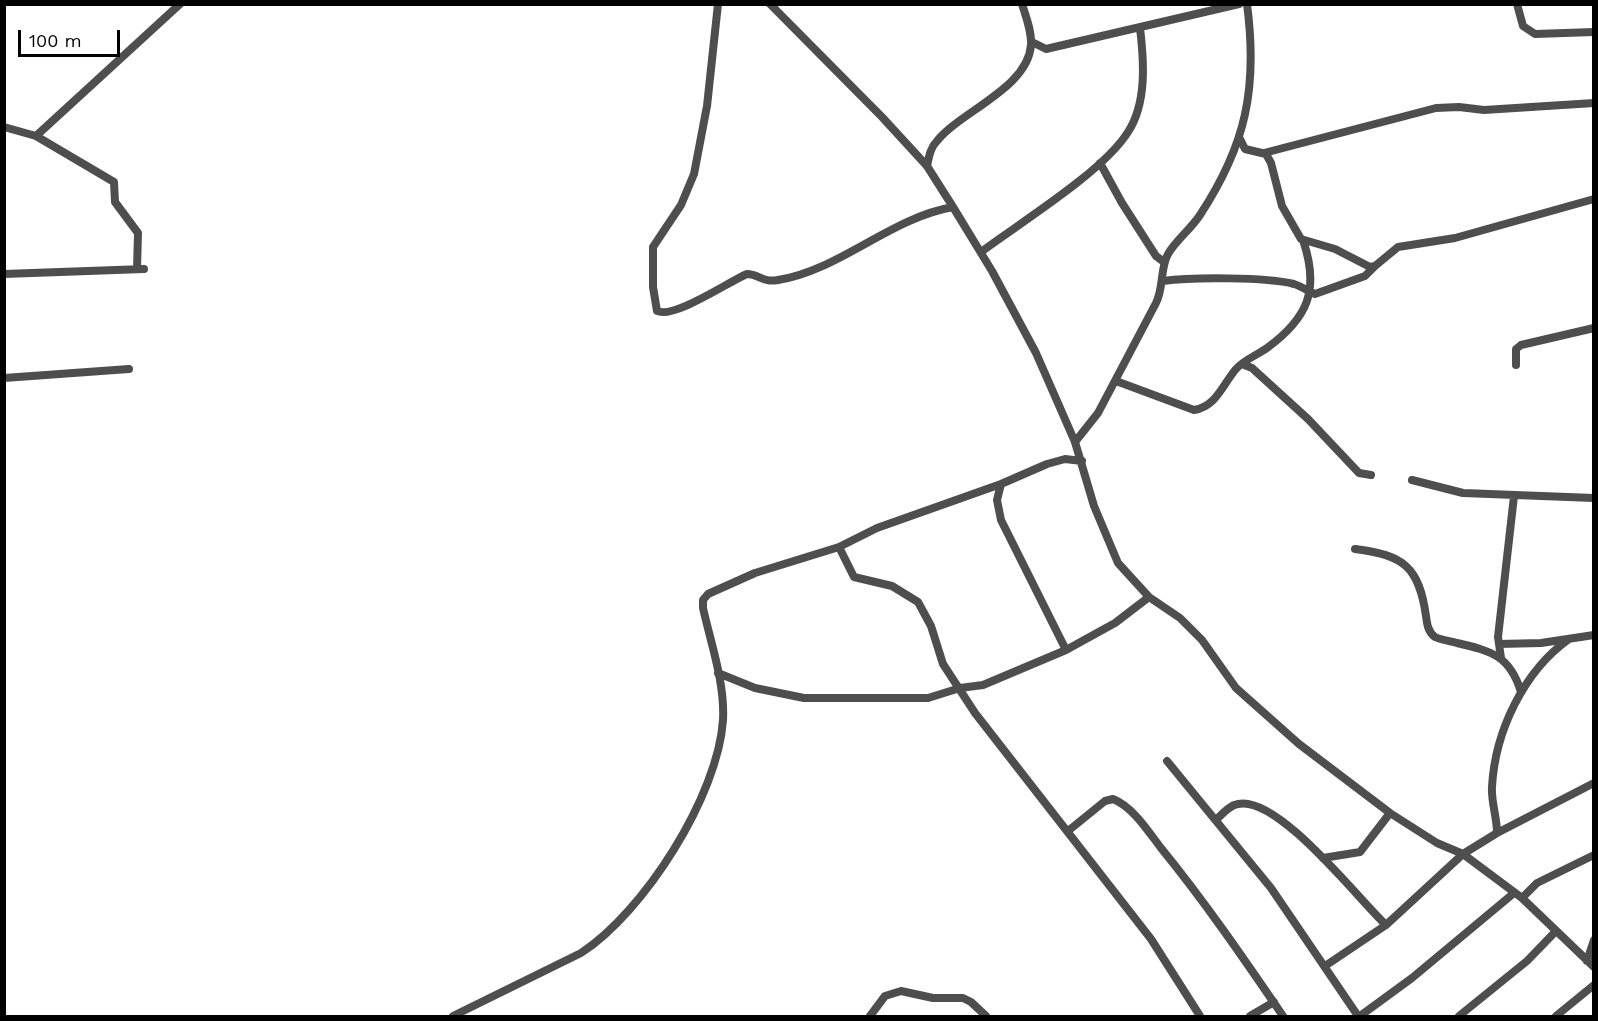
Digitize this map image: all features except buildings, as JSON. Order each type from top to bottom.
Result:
[{"type":"street","points":[[36,136],[180,4]]},
{"type":"street","points":[[718,4],[698,158],[681,205],[653,248],[653,287],[657,311],[668,312],[702,298],[747,274],[765,281],[802,274],[922,215],[953,207]]},
{"type":"street","points":[[770,4],[927,166],[953,207],[981,252],[1036,353],[1076,442],[1094,506],[1118,563],[1149,597],[1180,618],[1202,640],[1236,688],[1299,744],[1390,813],[1437,843],[1463,854],[1518,896],[1590,964]]},
{"type":"street","points":[[927,166],[930,152],[936,141],[997,93],[1023,68],[1030,54],[1032,42],[1022,4]]},
{"type":"street","points":[[1032,42],[1046,50],[1239,4]]},
{"type":"street","points":[[1076,442],[1098,413],[1161,292],[1164,262],[1168,254],[1198,219],[1213,195],[1240,139],[1250,80],[1247,4]]},
{"type":"street","points":[[1517,4],[1519,20],[1523,27],[1535,34],[1593,32]]},
{"type":"street","points":[[981,252],[1100,163],[1128,132],[1137,112],[1144,70],[1140,28]]},
{"type":"street","points":[[1240,139],[1245,149],[1264,153],[1436,108],[1459,107],[1484,110],[1593,103]]},
{"type":"street","points":[[4,127],[36,136],[114,182],[115,202],[138,233],[140,269],[4,274]]},
{"type":"street","points":[[1116,381],[1197,410],[1214,400],[1242,364],[1267,348],[1298,321],[1310,292],[1309,259],[1303,240],[1282,206],[1271,163],[1264,153]]},
{"type":"street","points":[[1100,163],[1156,256],[1164,262]]},
{"type":"street","points":[[1163,281],[1185,278],[1275,281],[1295,284],[1310,292],[1322,291],[1365,276],[1398,247],[1447,240],[1593,199]]},
{"type":"street","points":[[1303,240],[1335,249],[1363,264],[1375,266]]},
{"type":"street","points":[[1516,365],[1516,349],[1521,345],[1593,328]]},
{"type":"street","points":[[1242,364],[1252,368],[1308,419],[1359,473],[1371,475]]},
{"type":"street","points":[[4,378],[129,369]]},
{"type":"street","points":[[453,1017],[581,953],[600,941],[641,896],[694,813],[710,778],[723,721],[718,673],[703,608],[703,600],[708,594],[755,573],[839,547],[877,528],[1001,484],[1057,460],[1082,461]]},
{"type":"street","points":[[1412,480],[1462,493],[1593,498]]},
{"type":"street","points":[[1001,484],[997,500],[1001,520],[1066,650]]},
{"type":"street","points":[[1501,658],[1499,644],[1514,496]]},
{"type":"street","points":[[839,547],[854,577],[899,588],[918,602],[931,626],[943,664],[1004,753],[1068,831],[1096,871],[1151,939],[1197,1015]]},
{"type":"street","points":[[1355,549],[1386,555],[1406,566],[1422,588],[1428,625],[1436,637],[1479,649],[1501,658],[1514,671],[1521,692]]},
{"type":"street","points":[[718,673],[755,688],[804,698],[919,699],[960,688],[983,685],[1066,650],[1115,623],[1149,597]]},
{"type":"street","points":[[1499,644],[1524,645],[1593,635]]},
{"type":"street","points":[[1497,833],[1492,784],[1508,720],[1521,692],[1542,660],[1569,639]]},
{"type":"street","points":[[1167,761],[1271,888],[1359,1017],[1518,896],[1537,883],[1593,855]]},
{"type":"street","points":[[1325,966],[1386,925],[1463,854],[1497,833],[1593,783]]},
{"type":"street","points":[[1068,831],[1106,801],[1113,799],[1119,801],[1141,823],[1184,875],[1283,1017]]},
{"type":"street","points":[[1216,820],[1238,804],[1254,806],[1288,825],[1323,858],[1386,925]]},
{"type":"street","points":[[1323,858],[1360,852],[1390,813]]},
{"type":"street","points":[[1459,1017],[1527,961],[1556,932]]},
{"type":"street","points":[[1590,964],[1593,940]]},
{"type":"street","points":[[1556,1017],[1593,985]]},
{"type":"street","points":[[870,1017],[885,996],[900,991],[933,998],[963,998],[971,1002],[986,1017]]},
{"type":"street","points":[[1250,1017],[1274,1002]]}]
